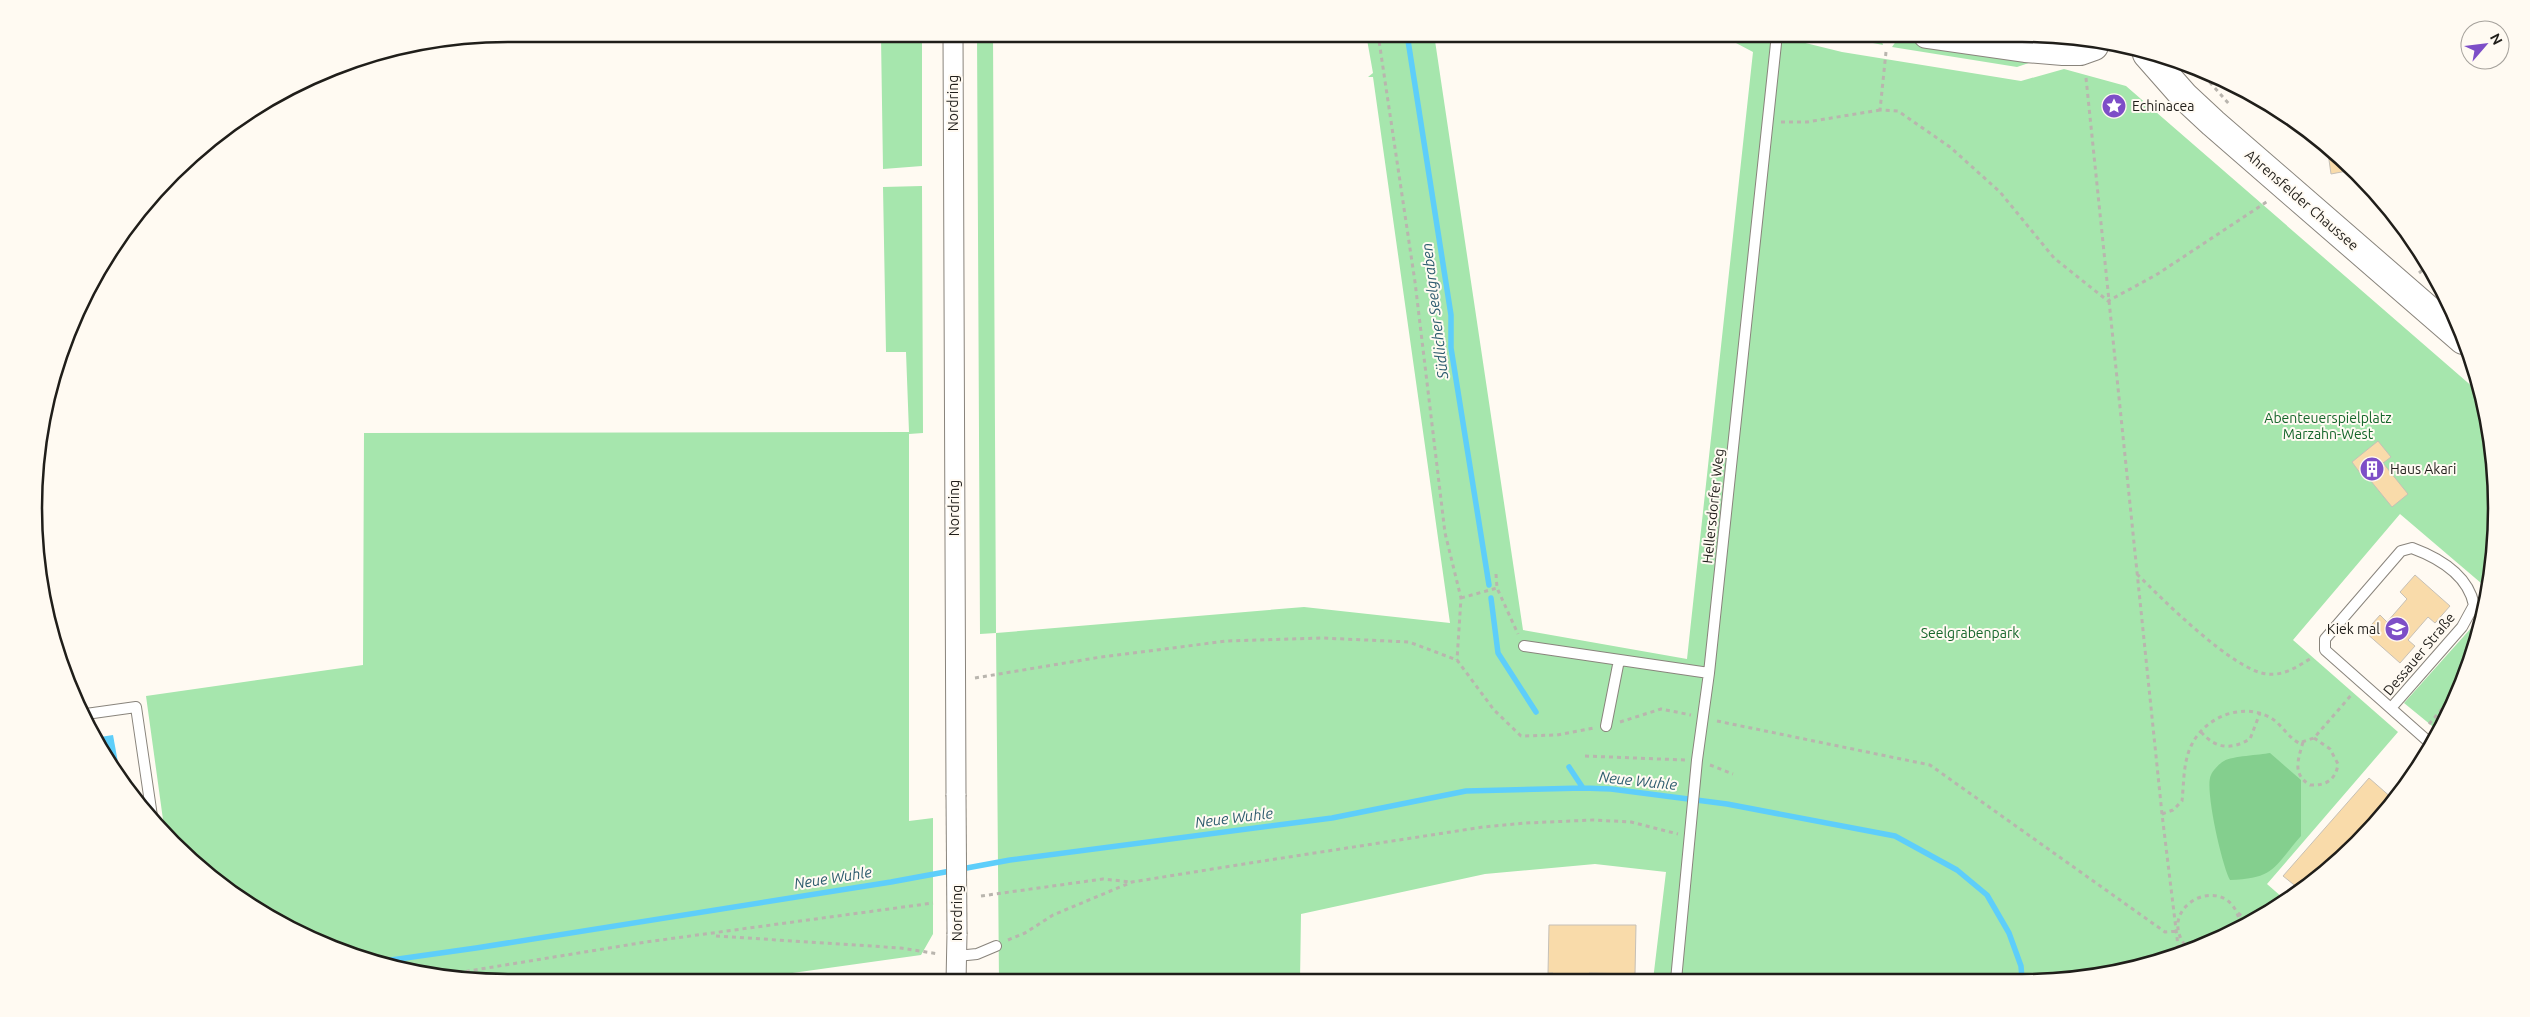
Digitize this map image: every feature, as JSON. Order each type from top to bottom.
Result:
[{"type":"main road","points":[[1983,42],[2064,51],[2080,51],[2090,47]]},
{"type":"main road","name":"Ahrensfelder Chaussee","points":[[2154,62],[2184,96],[2212,123],[2452,331]]},
{"type":"street","name":"Nordring","points":[[953,42],[956,974]]},
{"type":"lane","name":"Hellersdorfer Weg","points":[[1677,974],[1695,782],[1710,673],[1776,42]]},
{"type":"lane","name":"Dessauer Straße","points":[[2391,708],[2462,627],[2474,605],[2472,593],[2462,579],[2443,564],[2412,548],[2401,551],[2325,639],[2324,650],[2426,740]]},
{"type":"lane","points":[[1524,646],[1710,673]]},
{"type":"lane","points":[[1606,726],[1619,660]]},
{"type":"lane","points":[[90,713],[136,707],[151,807]]},
{"type":"lane","points":[[957,956],[977,954],[996,946]]},
{"type":"path","points":[[1379,42],[1415,282],[1445,533],[1461,598],[1457,660]]},
{"type":"path","points":[[1880,110],[1886,52]]},
{"type":"path","points":[[2086,78],[2162,814],[2178,947]]},
{"type":"path","points":[[1768,118],[1780,122],[1807,122],[1880,110],[1898,111],[1950,147],[2000,192],[2054,258],[2108,301]]},
{"type":"path","points":[[2108,301],[2156,275],[2268,201]]},
{"type":"path","points":[[2416,276],[2422,271]]},
{"type":"path","points":[[2137,573],[2169,606],[2240,664],[2266,674],[2286,673],[2324,650]]},
{"type":"path","points":[[1496,574],[1497,588],[1524,646]]},
{"type":"path","points":[[1461,598],[1497,588]]},
{"type":"path","points":[[975,678],[1100,656],[1228,641],[1276,639],[1409,642],[1457,660],[1494,710],[1521,736],[1557,735],[1606,726],[1661,709],[1930,764],[2165,932],[2176,931]]},
{"type":"path","points":[[2162,814],[2173,810],[2182,801],[2187,760],[2192,744],[2201,732],[2230,712],[2255,711],[2260,713],[2278,722],[2293,740],[2302,742],[2314,738],[2362,683]]},
{"type":"path","points":[[2420,734],[2442,709]]},
{"type":"path","points":[[2201,732],[2217,745],[2234,747],[2250,739],[2260,713]]},
{"type":"path","points":[[2302,742],[2297,768],[2299,776],[2310,785],[2324,784],[2334,776],[2338,764],[2330,749],[2314,738]]},
{"type":"path","points":[[1585,756],[1698,760],[1733,774]]},
{"type":"path","points":[[996,946],[1025,933],[1053,915],[1132,882],[1483,827],[1593,820],[1631,822],[1690,838]]},
{"type":"path","points":[[981,896],[1103,879],[1132,882]]},
{"type":"path","points":[[2184,945],[2176,931],[2180,916],[2184,907],[2202,895],[2222,898],[2231,904],[2244,917]]},
{"type":"path","points":[[461,972],[646,942],[933,903]]},
{"type":"path","points":[[2237,912],[2239,920]]},
{"type":"path","points":[[708,935],[901,948],[957,956]]},
{"type":"green space","points":[[881,42],[922,42],[922,166],[883,169]]},
{"type":"green space","points":[[977,42],[993,42],[996,633],[980,634]]},
{"type":"green space","points":[[1367,42],[1435,42],[1523,630],[1687,659],[1753,52],[1734,42],[1801,42],[1842,52],[2021,81],[2064,69],[2126,86],[2471,386],[2479,418],[2487,478],[2487,539],[2482,584],[2400,514],[2293,640],[2398,732],[2267,884],[2280,896],[2228,926],[2200,939],[2142,959],[2082,971],[2052,974],[1654,974],[1666,872],[1595,864],[1485,874],[1301,914],[1300,974],[999,974],[996,633],[1304,607],[1450,623],[1373,77],[1368,77],[1373,73]]},
{"type":"green space","points":[[1868,42],[1882,42],[1883,45]]},
{"type":"green space","points":[[1896,42],[1932,42],[2031,57],[2035,61],[2017,67],[1892,47]]},
{"type":"green space","points":[[922,186],[923,433],[909,434],[909,821],[933,818],[933,934],[921,955],[786,974],[478,974],[418,966],[359,950],[330,939],[275,912],[250,896],[201,859],[163,822],[146,696],[363,665],[364,433],[909,432],[906,352],[886,352],[883,187]]},
{"type":"green space","points":[[2473,626],[2452,687],[2433,727],[2404,703]]},
{"type":"green space","points":[[2270,753],[2301,780],[2301,836],[2278,863],[2265,874],[2245,879],[2230,880],[2215,827],[2209,782],[2211,775],[2222,762],[2228,759]]},
{"type":"water","points":[[113,735],[118,762],[105,742],[102,737]]},
{"type":"building","points":[[2329,158],[2343,172],[2331,174]]},
{"type":"building","name":"Haus Akari","points":[[2378,441],[2391,457],[2383,463],[2408,494],[2392,507],[2366,475],[2363,477],[2352,462]]},
{"type":"building","points":[[2415,575],[2450,606],[2435,623],[2428,617],[2408,640],[2415,646],[2400,663],[2365,632],[2380,615],[2387,622],[2407,599],[2400,592]]},
{"type":"building","points":[[2369,778],[2389,795],[2351,838],[2305,878],[2295,885],[2283,876]]},
{"type":"building","points":[[1549,925],[1636,925],[1635,974],[1548,973]]},
{"type":"waterway","name":"Südlicher Seelgraben","points":[[1408,42],[1451,315],[1451,348],[1489,585]]},
{"type":"waterway","name":"Südlicher Seelgraben","points":[[1491,598],[1498,653],[1536,712]]},
{"type":"waterway","points":[[1569,767],[1583,788]]},
{"type":"waterway","name":"Neue Wuhle","points":[[392,960],[891,882],[1010,860],[1332,818],[1466,791],[1583,788],[1611,789],[1727,804],[1895,836],[1957,870],[1987,895],[2009,933],[2021,966],[2022,974]]},
{"type":"place","name":"Echinacea","points":[[2114,106]]},
{"type":"place","name":"Haus Akari","points":[[2372,469]]},
{"type":"place","name":"Kiek mal","points":[[2397,629]]},
{"type":"park label","name":"Abenteuerspielplatz Marzahn-West","points":[[2328,426]]},
{"type":"park label","name":"Seelgrabenpark","points":[[1970,633]]}]
